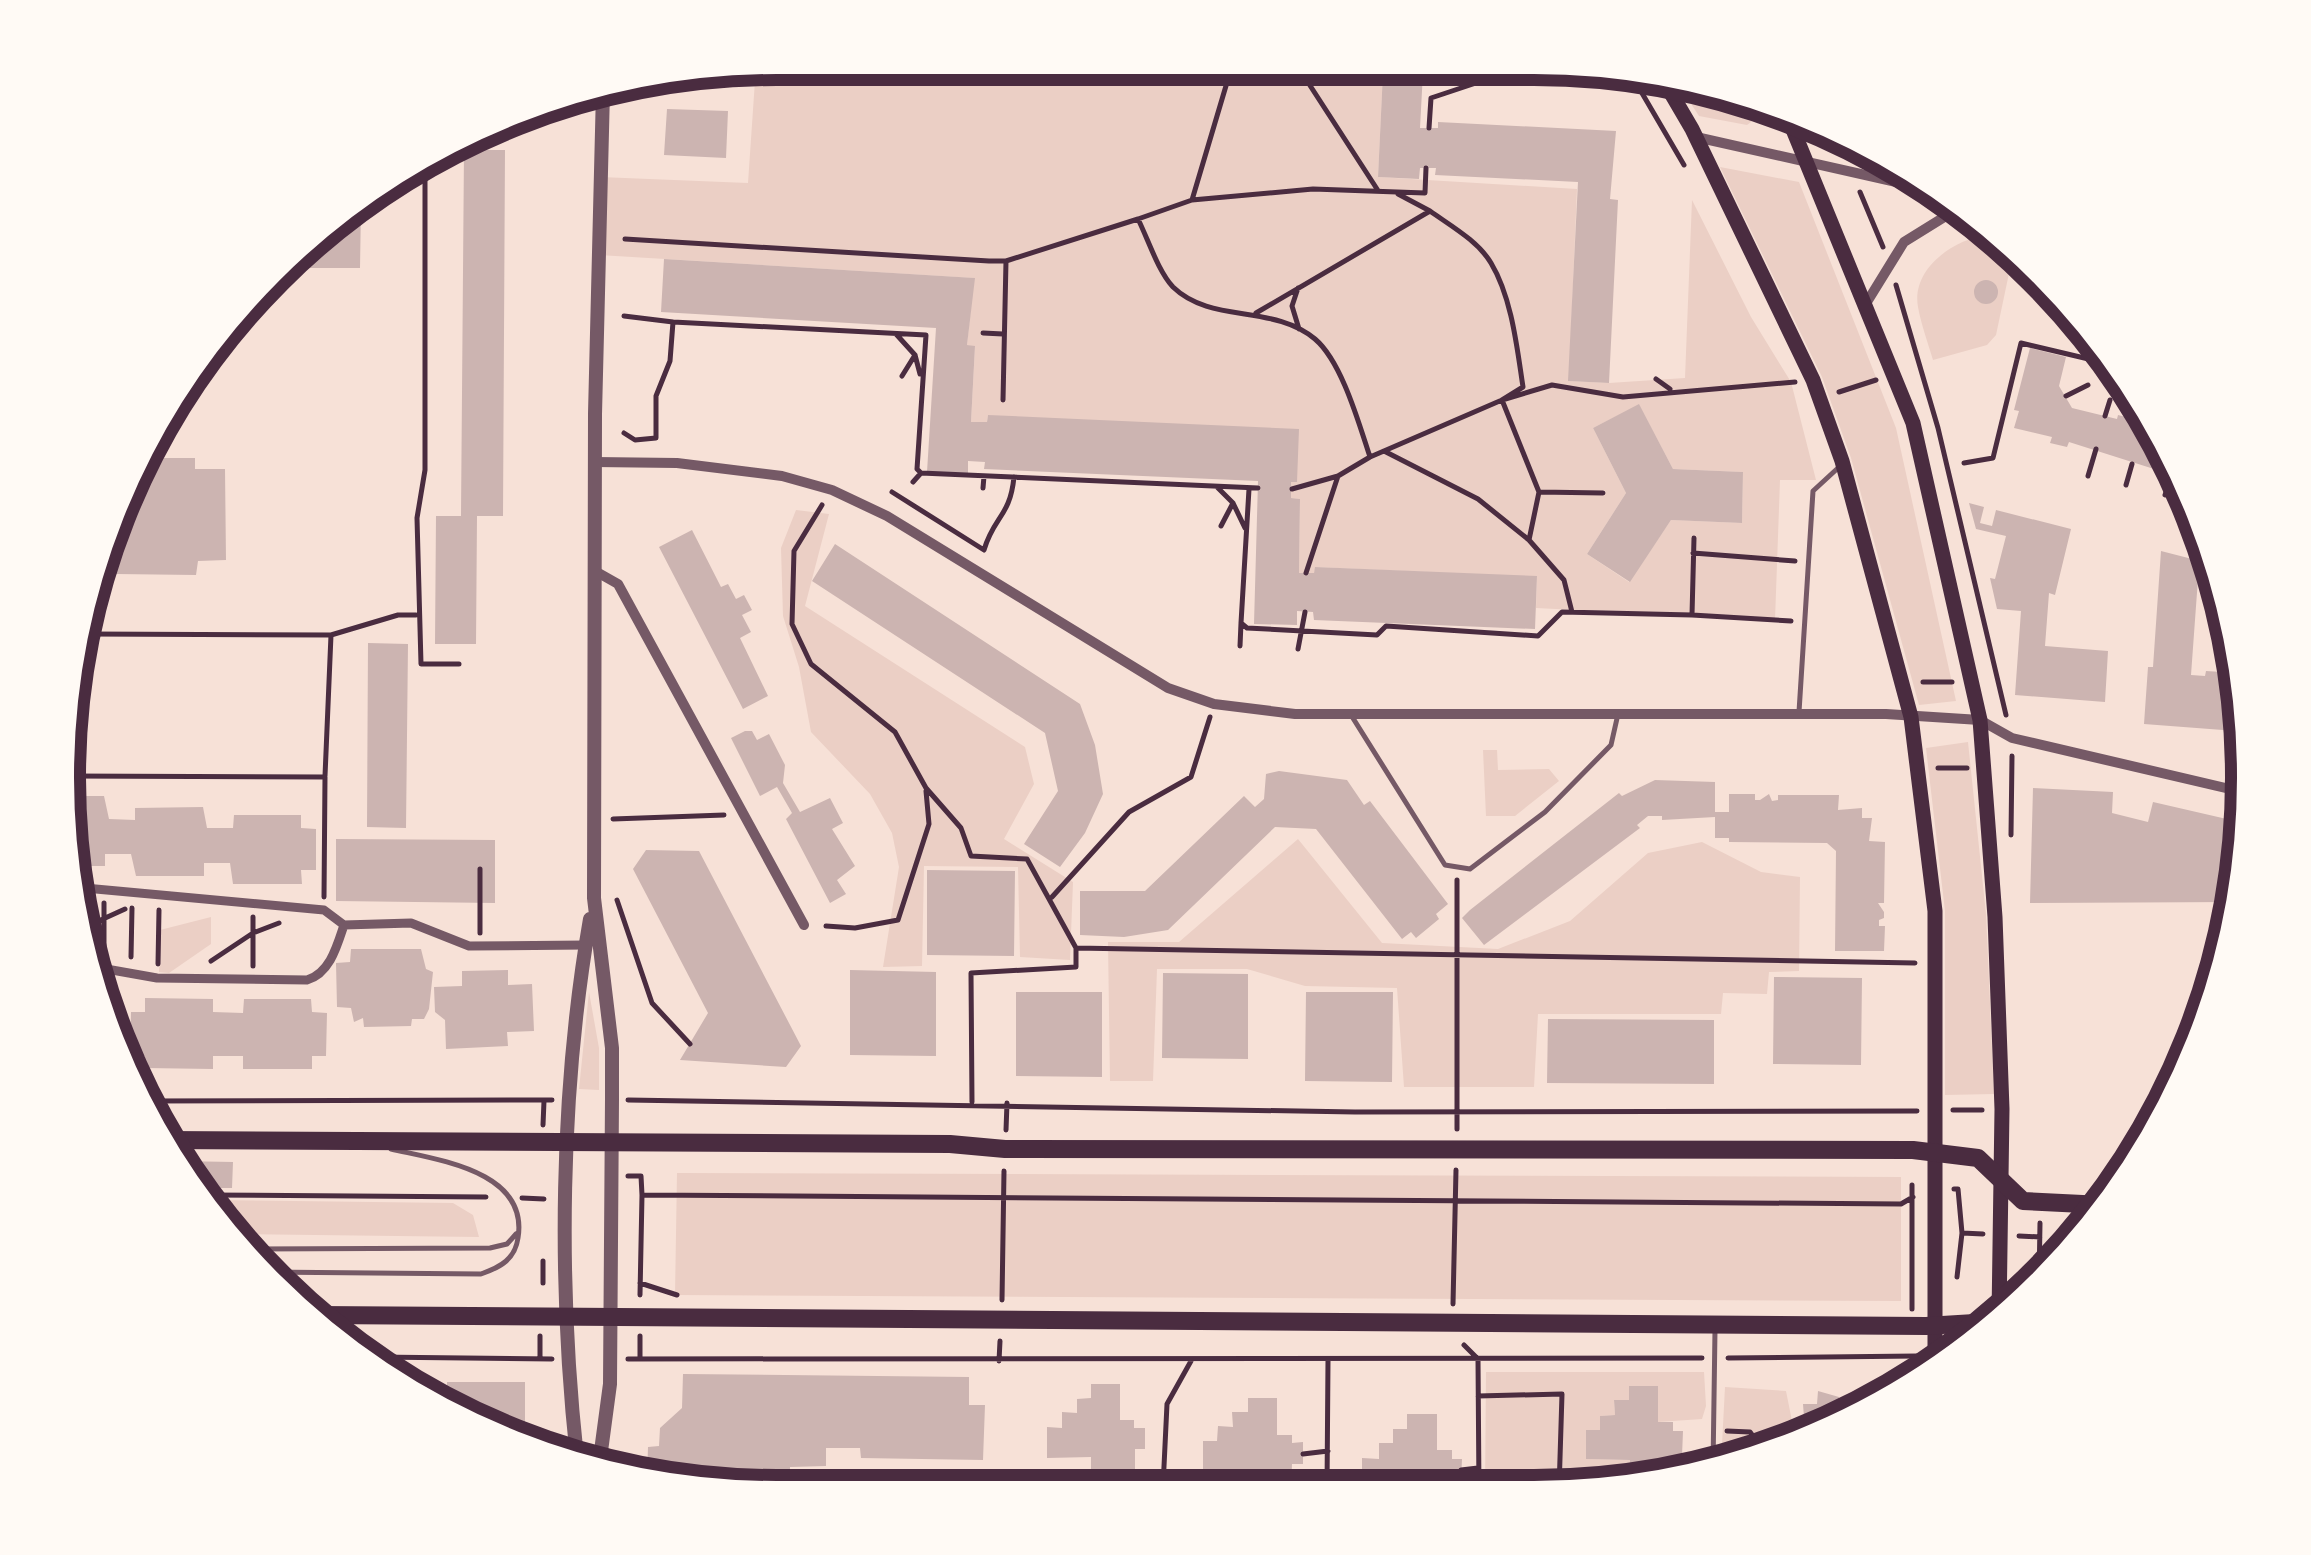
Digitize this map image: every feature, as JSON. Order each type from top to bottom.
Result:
[{"type":"main road","points":[[1671,93],[1696,137],[1820,399],[1842,461],[1911,717],[1935,911],[1935,1152],[1942,1188],[1935,1347]]},
{"type":"main road","points":[[1794,131],[1867,302],[1913,424],[1980,720],[1986,767],[2002,1109],[2000,1295]]},
{"type":"main road","points":[[182,1140],[950,1144],[1005,1150],[1913,1150],[1978,1158],[2023,1201],[2085,1205]]},
{"type":"main road","points":[[333,1314],[1967,1324]]},
{"type":"street","points":[[601,1452],[610,1359],[612,1142],[612,1048],[594,898],[595,462],[603,103]]},
{"type":"street","points":[[1696,137],[1894,181]]},
{"type":"street","points":[[1867,302],[1904,242],[1946,216]]},
{"type":"street","points":[[595,462],[695,465],[782,476],[832,490],[887,516],[1168,688],[1214,704],[1295,714],[1798,712],[1980,720],[2012,738],[2231,789]]},
{"type":"street","points":[[595,571],[618,584],[804,925]]},
{"type":"street","points":[[89,889],[133,900],[157,897],[324,910],[344,925],[411,924],[470,946],[586,945]]},
{"type":"street","points":[[575,1444],[566,1358],[571,1043],[594,898]]},
{"type":"street","points":[[107,969],[157,978],[320,976],[344,925]]},
{"type":"lane","points":[[1798,712],[1813,490],[1834,474],[1842,461]]},
{"type":"lane","points":[[1351,715],[1445,865],[1470,869],[1545,812],[1610,745],[1618,714]]},
{"type":"lane","points":[[285,1272],[482,1274],[510,1258],[518,1242],[519,1221],[512,1198],[483,1176],[358,1142]]},
{"type":"lane","points":[[263,1248],[490,1248],[514,1238],[519,1221]]},
{"type":"lane","points":[[1713,1451],[1715,1322]]},
{"type":"path","points":[[1192,200],[1228,80]]},
{"type":"path","points":[[1306,80],[1378,190]]},
{"type":"path","points":[[1429,128],[1430,98],[1476,83]]},
{"type":"path","points":[[625,239],[1006,260],[1192,200],[1313,188],[1425,193],[1426,168]]},
{"type":"path","points":[[425,176],[424,470],[417,518],[416,615],[421,664],[459,664]]},
{"type":"path","points":[[1394,192],[1430,211],[1473,242],[1492,264],[1514,330],[1523,387],[1502,400]]},
{"type":"path","points":[[1256,313],[1430,211]]},
{"type":"path","points":[[1138,219],[1172,286],[1202,305],[1256,313],[1299,328],[1318,342],[1348,394],[1370,457]]},
{"type":"path","points":[[1003,400],[1006,260]]},
{"type":"path","points":[[1299,328],[1292,306],[1300,285]]},
{"type":"path","points":[[624,316],[926,335],[917,469],[921,473],[1258,488]]},
{"type":"path","points":[[624,433],[635,440],[656,438],[656,396],[670,361],[674,322]]},
{"type":"path","points":[[983,333],[1003,334]]},
{"type":"path","points":[[896,334],[915,354],[922,382]]},
{"type":"path","points":[[1964,464],[1993,458],[2021,343],[2092,360]]},
{"type":"path","points":[[902,376],[915,354]]},
{"type":"path","points":[[1292,490],[1338,476],[1370,457],[1502,400],[1552,385],[1623,397],[1799,382],[1806,402],[1922,364]]},
{"type":"path","points":[[1656,379],[1670,390]]},
{"type":"path","points":[[2066,396],[2088,385]]},
{"type":"path","points":[[1502,400],[1539,492],[1529,540]]},
{"type":"path","points":[[2105,416],[2110,400]]},
{"type":"path","points":[[2088,476],[2096,449]]},
{"type":"path","points":[[1384,451],[1478,499],[1529,540],[1564,580],[1572,612]]},
{"type":"path","points":[[2126,485],[2132,464]]},
{"type":"path","points":[[913,482],[921,473]]},
{"type":"path","points":[[984,476],[984,488]]},
{"type":"path","points":[[1306,573],[1338,476]]},
{"type":"path","points":[[892,492],[984,550],[988,534],[1011,504],[1014,477]]},
{"type":"path","points":[[1218,488],[1234,503],[1246,530]]},
{"type":"path","points":[[2165,495],[2167,488]]},
{"type":"path","points":[[1240,646],[1249,489]]},
{"type":"path","points":[[832,490],[794,551],[792,624],[811,664],[895,732],[926,788],[961,828],[971,856],[1027,860],[1076,948],[1076,967],[970,973],[972,1102]]},
{"type":"path","points":[[1539,492],[1603,493]]},
{"type":"path","points":[[1222,526],[1234,503]]},
{"type":"path","points":[[1692,615],[1694,538]]},
{"type":"path","points":[[1693,553],[1808,562]]},
{"type":"path","points":[[1298,649],[1305,612]]},
{"type":"path","points":[[1240,623],[1246,628],[1355,636],[1377,635],[1386,626],[1417,632],[1538,638],[1562,612],[1804,622]]},
{"type":"path","points":[[95,634],[330,634],[416,615]]},
{"type":"path","points":[[1732,626],[1733,617]]},
{"type":"path","points":[[324,910],[330,634]]},
{"type":"path","points":[[1903,682],[1973,682],[1993,674]]},
{"type":"path","points":[[1051,898],[1129,812],[1190,777],[1214,704]]},
{"type":"path","points":[[1919,768],[1986,767],[2012,772]]},
{"type":"path","points":[[80,776],[324,777]]},
{"type":"path","points":[[826,926],[855,928],[898,920],[929,824],[926,788]]},
{"type":"path","points":[[613,819],[726,814]]},
{"type":"path","points":[[1453,1320],[1457,867]]},
{"type":"path","points":[[480,869],[480,906]]},
{"type":"path","points":[[102,949],[104,890]]},
{"type":"path","points":[[95,923],[133,900],[157,897],[157,978]]},
{"type":"path","points":[[131,971],[133,900]]},
{"type":"path","points":[[617,900],[652,1003],[690,1044]]},
{"type":"path","points":[[253,904],[253,979]]},
{"type":"path","points":[[194,978],[216,956],[254,933],[309,909]]},
{"type":"path","points":[[1915,944],[1915,981]]},
{"type":"path","points":[[1076,948],[1915,962]]},
{"type":"path","points":[[1913,1110],[1914,1092]]},
{"type":"path","points":[[160,1101],[570,1099]]},
{"type":"path","points":[[612,1099],[1456,1112],[2002,1109]]},
{"type":"path","points":[[1001,1316],[1005,1150]]},
{"type":"path","points":[[1912,1326],[1913,1150]]},
{"type":"path","points":[[640,1318],[642,1195],[1901,1204],[1912,1200],[1920,1186],[1958,1189],[1962,1233],[1956,1293]]},
{"type":"path","points":[[219,1195],[544,1199]]},
{"type":"path","points":[[2040,1205],[2040,1257]]},
{"type":"path","points":[[1962,1233],[1990,1235]]},
{"type":"path","points":[[2013,1236],[2040,1237]]},
{"type":"path","points":[[390,1357],[566,1358]]},
{"type":"path","points":[[610,1359],[1715,1358],[1914,1362]]},
{"type":"path","points":[[1478,1359],[1478,1475]]},
{"type":"path","points":[[1164,1475],[1167,1404],[1192,1360]]},
{"type":"path","points":[[1328,1360],[1328,1475]]},
{"type":"path","points":[[1478,1396],[1562,1394],[1559,1474]]},
{"type":"path","points":[[1714,1430],[1750,1432],[1755,1439]]},
{"type":"path","points":[[1303,1454],[1328,1452]]},
{"type":"path","points":[[1461,1470],[1478,1468]]},
{"type":"shaded area","points":[[755,80],[1383,80],[1378,177],[1577,189],[1569,381],[1609,383],[1685,378],[1692,200],[1751,317],[1791,382],[1816,480],[1780,480],[1775,620],[1536,608],[1537,577],[1316,567],[1314,573],[1299,573],[1300,499],[1291,498],[1291,482],[1296,482],[988,415],[987,422],[971,422],[975,347],[967,345],[974,278],[599,255],[600,177],[748,183]],"holes":[[[1639,405],[1673,469],[1743,472],[1742,523],[1671,520],[1629,582],[1587,554],[1626,493],[1593,428]]]},
{"type":"shaded area","points":[[1687,97],[1758,117],[1747,125],[1699,116]]},
{"type":"shaded area","points":[[1720,167],[1799,182],[1896,428],[1956,701],[1919,705],[1851,458],[1822,377]]},
{"type":"shaded area","points":[[1975,238],[2010,268],[1996,335],[1987,345],[1933,360],[1918,307],[1921,280],[1938,258]]},
{"type":"shaded area","points":[[796,510],[829,514],[805,606],[1025,747],[1034,784],[1004,839],[1073,882],[1070,960],[1020,957],[1018,867],[924,866],[922,966],[883,967],[899,867],[892,833],[870,794],[811,732],[799,667],[783,616],[781,548]]},
{"type":"shaded area","points":[[1968,742],[1986,914],[1994,1094],[1945,1095],[1945,911],[1926,748]]},
{"type":"shaded area","points":[[1483,750],[1497,750],[1498,770],[1549,769],[1559,781],[1515,816],[1486,816]]},
{"type":"shaded area","points":[[1298,839],[1382,943],[1498,949],[1570,921],[1648,853],[1702,842],[1761,872],[1800,877],[1799,971],[1769,972],[1767,994],[1723,993],[1721,1014],[1538,1014],[1534,1087],[1404,1087],[1397,988],[1305,986],[1247,969],[1157,969],[1153,1081],[1110,1081],[1108,942],[1179,942]]},
{"type":"shaded area","points":[[211,917],[211,944],[169,973],[159,972],[160,930]]},
{"type":"shaded area","points":[[589,992],[599,1048],[599,1090],[579,1089]]},
{"type":"shaded area","points":[[677,1173],[1901,1177],[1901,1301],[675,1295]]},
{"type":"shaded area","points":[[223,1200],[453,1203],[473,1215],[479,1237],[251,1234]]},
{"type":"shaded area","points":[[1486,1372],[1704,1372],[1706,1406],[1702,1419],[1658,1422],[1658,1386],[1630,1386],[1629,1400],[1614,1400],[1615,1415],[1600,1416],[1600,1430],[1586,1431],[1586,1459],[1630,1460],[1630,1468],[1579,1474],[1485,1475]]},
{"type":"shaded area","points":[[1725,1387],[1786,1391],[1793,1425],[1722,1449]]},
{"type":"building","points":[[1383,80],[1423,80],[1420,128],[1438,128],[1438,122],[1616,131],[1610,199],[1618,200],[1609,383],[1568,381],[1578,182],[1435,175],[1436,168],[1420,168],[1419,179],[1378,177]]},
{"type":"building","points":[[667,109],[728,111],[726,158],[664,155]]},
{"type":"building","points":[[479,147],[505,150],[503,516],[477,516],[476,644],[435,644],[436,516],[461,516],[464,155]]},
{"type":"building","points":[[361,219],[360,268],[302,268]]},
{"type":"building","points":[[664,259],[975,278],[967,345],[975,346],[971,422],[987,422],[988,415],[1299,429],[1297,482],[1291,482],[1291,498],[1300,499],[1299,573],[1314,573],[1315,567],[1537,576],[1535,629],[1314,620],[1313,612],[1297,611],[1297,625],[1254,624],[1258,481],[984,469],[985,462],[968,461],[968,473],[927,472],[936,328],[661,312]]},
{"type":"building","points":[[1986,280],[1998,292],[1986,304],[1974,292]]},
{"type":"building","points":[[2030,348],[2066,357],[2059,386],[2072,408],[2117,419],[2118,415],[2130,417],[2156,464],[2154,469],[2069,442],[2067,447],[2050,443],[2052,437],[2014,428],[2019,411],[2014,410]]},
{"type":"building","points":[[1639,404],[1673,469],[1743,472],[1742,523],[1671,520],[1630,582],[1587,554],[1626,493],[1593,428]]},
{"type":"building","points":[[158,458],[195,458],[195,469],[225,469],[226,560],[198,561],[196,575],[116,574],[117,553]]},
{"type":"building","points":[[1969,503],[1984,507],[1980,523],[1992,526],[1996,510],[2071,529],[2055,595],[2049,593],[2045,646],[2108,651],[2105,702],[2015,695],[2021,611],[1997,609],[1990,578],[1995,579],[2006,536],[1976,529]]},
{"type":"building","points":[[692,530],[721,587],[728,584],[736,599],[744,595],[752,610],[742,615],[751,632],[740,638],[768,696],[743,709],[659,547]]},
{"type":"building","points":[[835,544],[1080,704],[1095,745],[1103,794],[1085,833],[1060,867],[1024,844],[1058,791],[1045,733],[812,581]]},
{"type":"building","points":[[2161,551],[2196,560],[2191,675],[2223,672],[2230,731],[2144,724],[2148,667],[2153,667]]},
{"type":"building","points":[[368,643],[408,644],[406,828],[367,827]]},
{"type":"building","points":[[752,731],[757,740],[769,734],[785,765],[783,783],[800,812],[830,798],[843,823],[832,829],[855,866],[837,880],[846,894],[830,903],[786,819],[792,813],[777,787],[760,796],[731,738]]},
{"type":"building","points":[[1279,771],[1347,780],[1364,805],[1370,801],[1448,904],[1436,914],[1439,919],[1416,938],[1411,932],[1402,939],[1316,829],[1275,827],[1168,930],[1124,937],[1080,935],[1080,891],[1145,891],[1244,796],[1255,807],[1264,799],[1266,774]]},
{"type":"building","points":[[1655,780],[1715,782],[1715,812],[1729,812],[1729,794],[1755,794],[1755,800],[1760,800],[1769,794],[1772,801],[1778,800],[1778,795],[1839,795],[1838,810],[1862,808],[1862,818],[1872,818],[1869,841],[1885,842],[1884,903],[1878,903],[1884,912],[1879,926],[1885,926],[1884,951],[1835,951],[1836,851],[1827,843],[1729,842],[1729,838],[1715,838],[1715,817],[1662,820],[1662,816],[1648,816],[1637,825],[1640,828],[1484,945],[1462,918],[1470,910],[1619,793],[1622,796]]},
{"type":"building","points":[[2033,788],[2113,792],[2112,813],[2148,822],[2153,802],[2230,820],[2220,902],[2030,903]]},
{"type":"building","points":[[80,796],[104,796],[109,819],[135,820],[135,808],[203,807],[207,828],[233,828],[234,815],[301,815],[301,828],[316,829],[316,870],[301,870],[302,884],[233,884],[230,863],[204,863],[204,876],[136,876],[131,854],[105,854],[105,866],[86,866]]},
{"type":"building","points":[[336,839],[495,840],[495,903],[336,901]]},
{"type":"building","points":[[646,850],[699,851],[801,1046],[786,1067],[680,1060],[708,1013],[633,869]]},
{"type":"building","points":[[927,870],[1015,871],[1014,956],[927,955]]},
{"type":"building","points":[[351,949],[421,949],[426,969],[433,972],[429,1009],[424,1019],[412,1019],[411,1026],[364,1027],[363,1018],[354,1022],[351,1008],[337,1007],[336,963],[350,962]]},
{"type":"building","points":[[508,970],[508,985],[532,984],[534,1031],[507,1032],[508,1046],[446,1049],[445,1020],[435,1012],[434,987],[462,986],[462,971]]},
{"type":"building","points":[[850,970],[936,972],[936,1056],[850,1055]]},
{"type":"building","points":[[1163,973],[1248,974],[1248,1059],[1162,1058]]},
{"type":"building","points":[[1774,977],[1862,978],[1861,1065],[1773,1064]]},
{"type":"building","points":[[1016,992],[1102,992],[1102,1077],[1016,1076]]},
{"type":"building","points":[[1306,992],[1393,992],[1392,1082],[1305,1081]]},
{"type":"building","points":[[145,998],[213,999],[213,1012],[243,1013],[244,999],[311,999],[312,1012],[327,1013],[326,1056],[312,1056],[312,1069],[243,1069],[243,1056],[213,1056],[213,1069],[145,1068],[145,1056],[138,1056],[130,1037],[131,1012],[145,1012]]},
{"type":"building","points":[[1548,1019],[1714,1020],[1714,1084],[1547,1083]]},
{"type":"building","points":[[196,1161],[233,1162],[232,1188],[214,1188]]},
{"type":"building","points":[[683,1374],[969,1377],[969,1405],[985,1405],[983,1460],[861,1458],[860,1448],[826,1448],[826,1466],[790,1467],[790,1475],[732,1474],[647,1463],[648,1447],[659,1446],[660,1428],[682,1408]]},
{"type":"building","points":[[447,1382],[525,1382],[525,1427],[469,1403],[447,1391]]},
{"type":"building","points":[[1091,1384],[1120,1384],[1120,1420],[1134,1420],[1134,1428],[1145,1428],[1145,1449],[1135,1449],[1135,1475],[1091,1471],[1091,1457],[1047,1458],[1047,1427],[1062,1428],[1062,1412],[1077,1413],[1077,1399],[1091,1398]]},
{"type":"building","points":[[1629,1386],[1658,1386],[1658,1422],[1673,1422],[1673,1431],[1683,1431],[1682,1456],[1672,1456],[1670,1462],[1630,1468],[1630,1460],[1586,1459],[1586,1430],[1600,1430],[1600,1416],[1615,1415],[1614,1400],[1629,1400]]},
{"type":"building","points":[[1818,1391],[1839,1397],[1839,1404],[1804,1420],[1803,1404],[1817,1404]]},
{"type":"building","points":[[1248,1398],[1277,1398],[1277,1435],[1292,1435],[1292,1443],[1303,1442],[1303,1464],[1292,1464],[1292,1475],[1203,1471],[1203,1441],[1217,1441],[1218,1426],[1233,1427],[1232,1412],[1248,1412]]},
{"type":"building","points":[[1407,1414],[1437,1414],[1437,1450],[1452,1450],[1452,1459],[1462,1459],[1461,1475],[1362,1475],[1362,1458],[1379,1459],[1379,1443],[1393,1443],[1393,1429],[1407,1429]]}]
